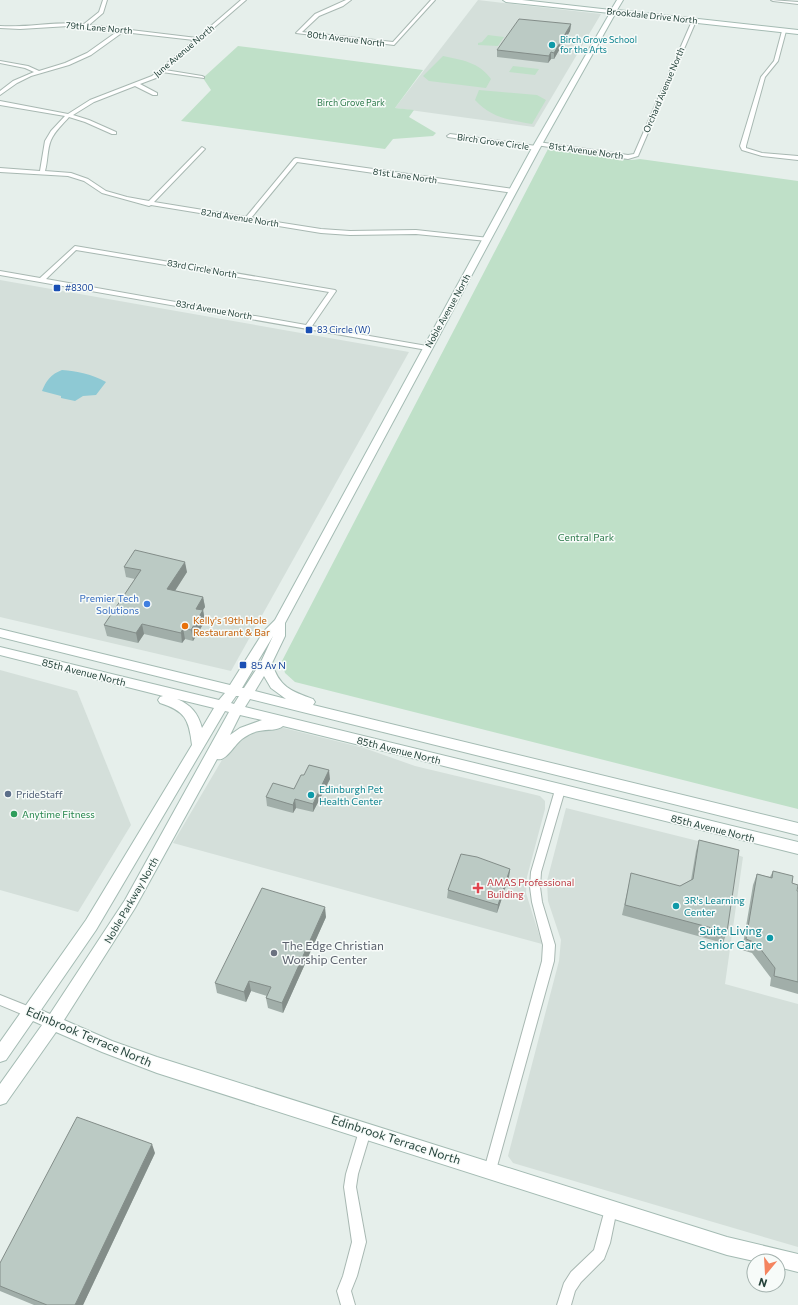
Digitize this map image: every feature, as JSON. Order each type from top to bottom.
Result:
[{"type":"street","points":[[86,25],[102,13],[105,8],[105,0]]},
{"type":"street","name":"June Avenue North","points":[[42,172],[45,163],[48,141],[56,128],[68,116],[99,98],[147,81],[162,71],[244,0]]},
{"type":"street","name":"80th Avenue North","points":[[348,0],[341,5],[317,15],[298,33],[394,44],[433,0]]},
{"type":"street","name":"Brookdale Drive North","points":[[506,0],[798,32]]},
{"type":"street","name":"Noble Avenue North","points":[[232,691],[246,672],[268,634],[279,623],[537,146],[620,0]]},
{"type":"street","points":[[773,0],[798,3]]},
{"type":"street","name":"Orchard Avenue North","points":[[633,156],[637,153],[694,21]]},
{"type":"street","name":"79th Lane North","points":[[0,27],[21,28],[86,25],[198,39]]},
{"type":"street","points":[[0,93],[21,79],[38,72],[67,64],[89,54],[122,30]]},
{"type":"street","points":[[784,31],[776,61],[763,77],[743,146],[747,151],[798,158]]},
{"type":"street","points":[[0,62],[26,67],[38,72]]},
{"type":"street","points":[[162,71],[202,77]]},
{"type":"street","points":[[137,85],[155,94]]},
{"type":"street","points":[[0,103],[40,109],[68,116],[94,123],[114,133]]},
{"type":"street","name":"Birch Grove Circle","points":[[450,136],[537,146]]},
{"type":"street","name":"81st Avenue North","points":[[537,146],[633,156]]},
{"type":"street","points":[[149,204],[202,149]]},
{"type":"street","name":"81st Lane North","points":[[247,219],[296,160],[513,191]]},
{"type":"street","name":"82nd Avenue North","points":[[0,170],[69,174],[79,176],[114,196],[149,204],[335,232],[365,230],[416,232],[487,239]]},
{"type":"street","name":"83rd Circle North","points":[[42,280],[75,248],[333,291],[308,326]]},
{"type":"street","name":"83rd Avenue North","points":[[0,273],[427,348]]},
{"type":"street","name":"Noble Avenue North","points":[[247,694],[266,663],[279,636],[279,623]]},
{"type":"street","name":"85th Avenue North","points":[[0,634],[798,829]]},
{"type":"street","name":"85th Avenue North","points":[[0,651],[798,848]]},
{"type":"street","points":[[266,663],[268,676],[272,683],[278,690],[288,695],[311,703],[423,730],[437,741]]},
{"type":"street","points":[[52,664],[72,676],[178,704],[190,714],[195,722],[198,745]]},
{"type":"street","name":"Noble Parkway North","points":[[0,1055],[31,1013],[103,907],[198,745],[232,691]]},
{"type":"street","name":"Noble Parkway North","points":[[0,1097],[53,1023],[130,904],[247,694]]},
{"type":"street","points":[[190,796],[202,785],[224,748],[239,734],[266,724],[304,726]]},
{"type":"street","points":[[490,1170],[548,961],[549,945],[537,902],[535,887],[536,872],[560,790]]},
{"type":"street","name":"Edinbrook Terrace North","points":[[0,1000],[108,1047],[157,1065],[727,1246],[798,1263]]},
{"type":"street","points":[[348,1305],[344,1291],[350,1276],[359,1242],[350,1187],[352,1174],[365,1131]]},
{"type":"street","points":[[564,1305],[569,1288],[576,1277],[599,1254],[611,1209]]},
{"type":"shaded area","points":[[478,0],[601,14],[534,127],[395,108]]},
{"type":"shaded area","points":[[0,280],[409,352],[231,671],[0,617]]},
{"type":"shaded area","points":[[0,670],[77,691],[131,825],[78,912],[0,890]]},
{"type":"shaded area","points":[[280,727],[364,748],[415,766],[540,796],[545,801],[545,809],[527,877],[526,893],[542,944],[173,843],[229,748],[247,735]]},
{"type":"shaded area","points":[[566,808],[702,842],[743,857],[725,984],[798,1004],[798,1247],[513,1163],[508,1156],[559,961],[561,940],[548,901],[547,881]]},
{"type":"green space","points":[[488,35],[504,37],[498,46],[478,45],[478,43],[482,42]]},
{"type":"green space","name":"Birch Grove Park","points":[[238,46],[423,70],[395,108],[414,110],[409,117],[436,133],[433,136],[393,139],[385,149],[181,121],[211,90],[203,78]]},
{"type":"green space","points":[[443,56],[476,65],[491,79],[486,88],[429,81],[423,76]]},
{"type":"green space","points":[[513,66],[539,69],[535,75],[509,72]]},
{"type":"green space","points":[[479,90],[537,95],[546,100],[532,124],[501,117],[488,111],[475,100]]},
{"type":"green space","name":"Central Park","points":[[548,149],[632,160],[640,159],[798,181],[798,809],[295,682],[285,673],[282,661]]},
{"type":"water","points":[[62,370],[84,373],[106,382],[96,395],[83,396],[75,401],[42,391],[49,378]]},
{"type":"building","name":"Birch Grove School for the Arts","points":[[519,19],[571,24],[554,53],[551,52],[549,56],[497,50]]},
{"type":"building","points":[[135,550],[185,562],[167,589],[203,597],[196,609],[203,610],[191,630],[183,628],[181,633],[142,624],[136,633],[104,625],[141,570],[124,567]]},
{"type":"building","points":[[309,765],[329,770],[313,804],[295,799],[293,805],[266,797],[273,783],[294,789],[301,775],[304,775]]},
{"type":"building","name":"3R's Learning Center","points":[[699,840],[739,850],[727,932],[625,905],[631,873],[680,886],[693,879]]},
{"type":"building","name":"AMAS Professional Building","points":[[461,854],[477,857],[510,869],[498,905],[448,890]]},
{"type":"building","name":"Suite Living Senior Care","points":[[773,871],[793,876],[792,883],[798,885],[798,982],[774,976],[775,968],[756,943],[746,939],[757,874],[772,878]]},
{"type":"building","name":"The Edge Christian Worship Center","points":[[262,888],[325,907],[282,1003],[266,998],[271,987],[249,981],[244,992],[215,983]]},
{"type":"building","points":[[77,1117],[152,1144],[75,1305],[47,1305],[0,1286],[0,1263]]},
{"type":"place","name":"Birch Grove School for the Arts","points":[[552,45]]},
{"type":"place","name":"#8300","points":[[57,288]]},
{"type":"place","name":"83 Circle (W)","points":[[309,330]]},
{"type":"place","name":"Premier Tech Solutions","points":[[147,604]]},
{"type":"place","name":"Kelly's 19th Hole Restaurant & Bar","points":[[185,626]]},
{"type":"place","name":"85 Av N","points":[[243,665]]},
{"type":"place","name":"PrideStaff","points":[[8,794]]},
{"type":"place","name":"Edinburgh Pet Health Center","points":[[311,795]]},
{"type":"place","name":"Anytime Fitness","points":[[14,814]]},
{"type":"place","name":"AMAS Professional Building","points":[[478,888]]},
{"type":"place","name":"3R's Learning Center","points":[[676,906]]},
{"type":"place","name":"Suite Living Senior Care","points":[[770,938]]},
{"type":"place","name":"The Edge Christian Worship Center","points":[[274,953]]}]
